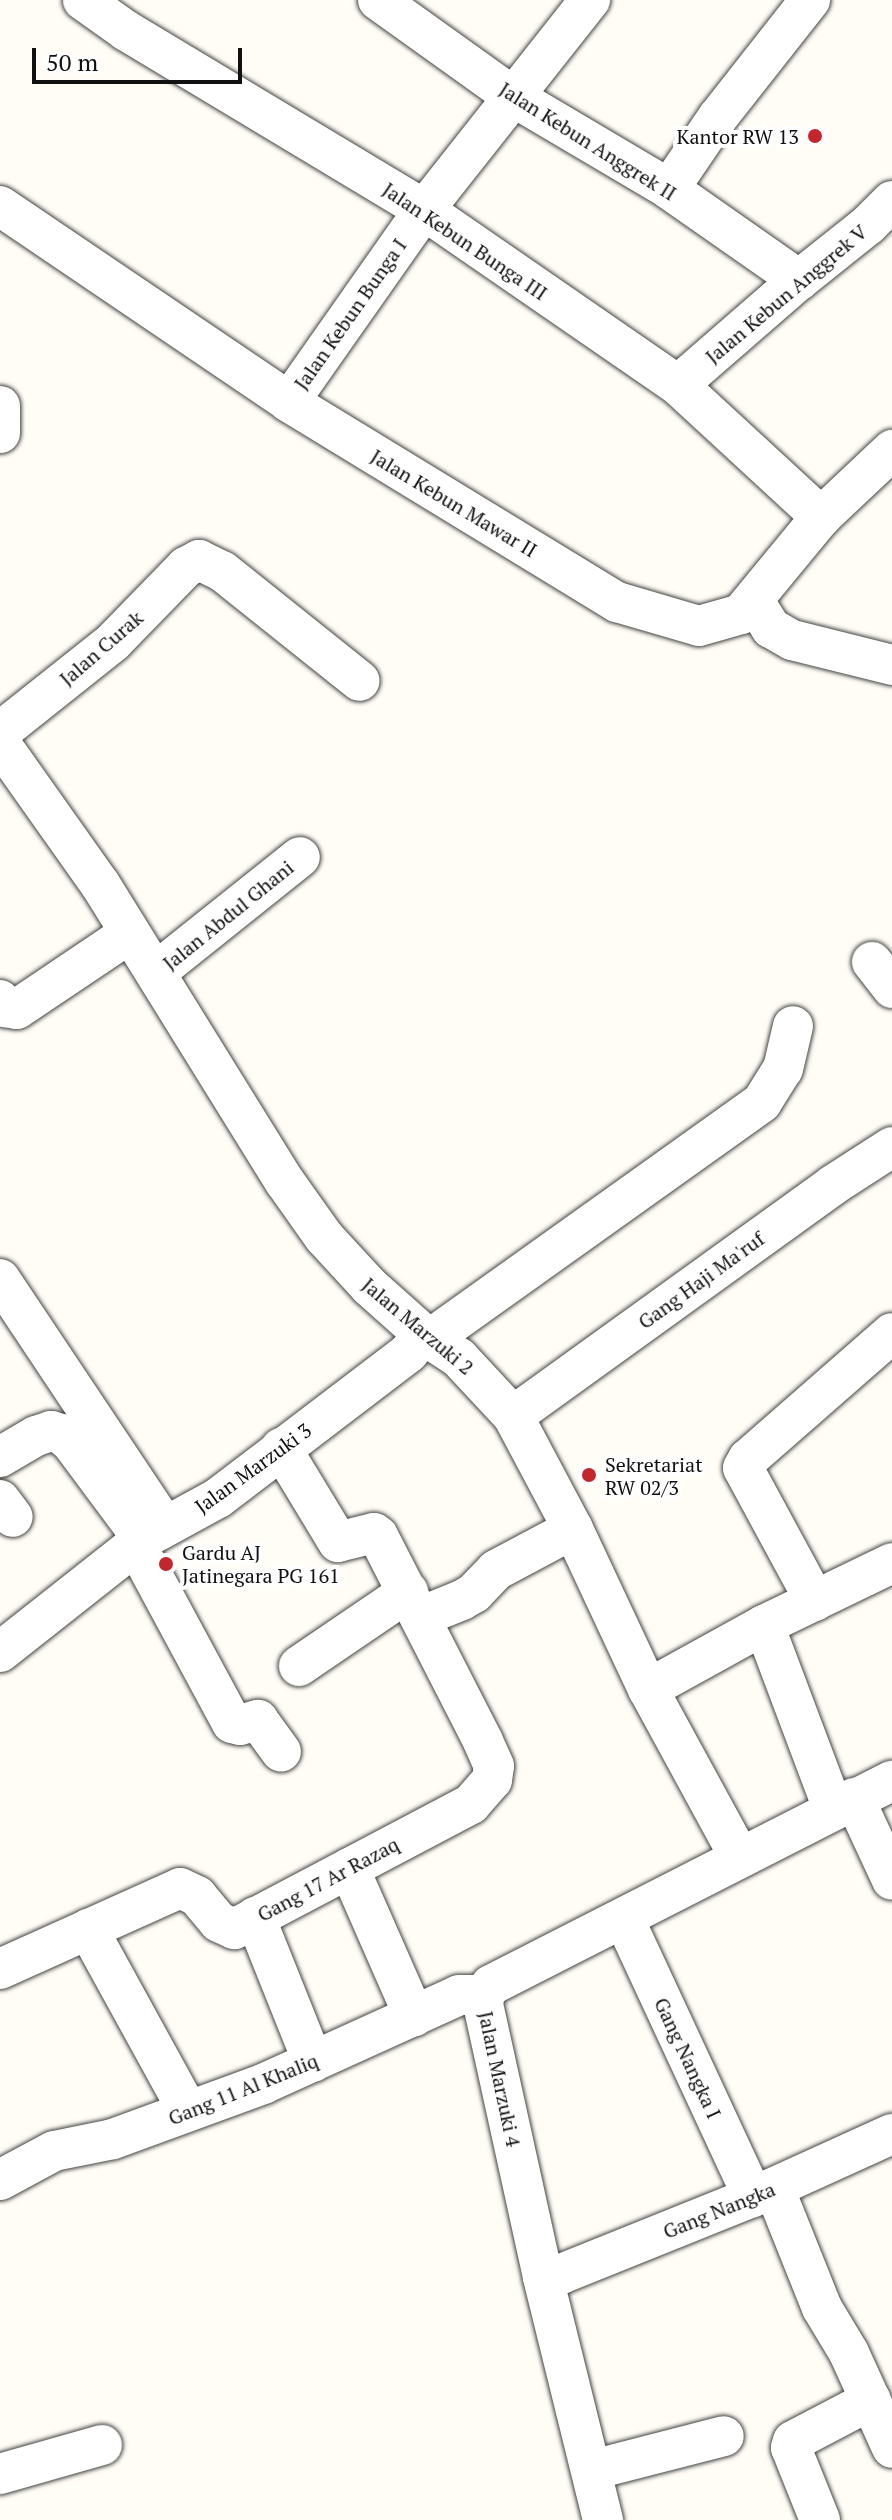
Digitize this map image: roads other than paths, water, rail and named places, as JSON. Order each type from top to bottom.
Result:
[{"type":"street","name":"Jalan Kebun Bunga III","points":[[83,0],[125,30],[424,210],[678,385],[821,517]]},
{"type":"street","name":"Jalan Kebun Anggrek II","points":[[378,0],[512,96],[669,189],[799,280]]},
{"type":"street","name":"Jalan Kebun Bunga I","points":[[289,402],[424,210],[590,0]]},
{"type":"street","points":[[669,189],[718,117],[810,0]]},
{"type":"street","name":"Jalan Kebun Anggrek V","points":[[678,385],[868,225],[892,201]]},
{"type":"street","name":"Jalan Kebun Mawar II","points":[[0,206],[289,402],[617,602],[699,626],[741,614],[821,517],[892,450]]},
{"type":"street","points":[[0,406],[0,433]]},
{"type":"street","name":"Jalan Curak","points":[[0,732],[113,642],[186,567],[199,560],[222,571],[360,681]]},
{"type":"street","points":[[754,601],[771,628],[792,640],[892,665]]},
{"type":"street","name":"Jalan Marzuki 2","points":[[0,743],[156,972],[285,1182],[340,1258],[428,1336],[459,1358],[513,1416],[573,1529],[648,1689],[739,1856]]},
{"type":"street","name":"Jalan Abdul Ghani","points":[[156,972],[300,857]]},
{"type":"street","points":[[0,1000],[5,1007],[17,1009],[130,933]]},
{"type":"street","name":"Jalan Marzuki 3","points":[[0,1652],[148,1537],[218,1498],[428,1336],[762,1102],[783,1069],[793,1026]]},
{"type":"street","name":"Gang Haji Ma'ruf","points":[[513,1416],[820,1194],[892,1147]]},
{"type":"street","points":[[0,1279],[148,1537],[232,1723],[240,1725],[258,1720],[281,1752]]},
{"type":"street","points":[[815,1601],[743,1468],[748,1459],[892,1333]]},
{"type":"street","points":[[0,1457],[36,1436],[51,1431],[61,1434],[71,1442],[148,1537]]},
{"type":"street","points":[[281,1448],[333,1536],[342,1542],[376,1534],[414,1604]]},
{"type":"street","points":[[299,1666],[414,1604],[474,1593],[496,1570],[573,1529]]},
{"type":"street","points":[[648,1689],[764,1625],[892,1563]]},
{"type":"street","name":"Gang 17 Ar Razaq","points":[[0,1969],[180,1888],[204,1902],[226,1928],[234,1929],[471,1804],[485,1790],[494,1772],[483,1741],[414,1604]]},
{"type":"street","points":[[764,1625],[843,1804],[892,1880]]},
{"type":"street","name":"Jalan Marzuki 4","points":[[603,2520],[543,2277],[483,2005],[484,1995],[491,1985],[624,1919],[739,1856],[892,1781]]},
{"type":"street","points":[[349,1868],[414,2016]]},
{"type":"street","points":[[255,1917],[278,1968],[313,2062]]},
{"type":"street","name":"Gang Nangka I","points":[[624,1919],[822,2308],[879,2404],[892,2448]]},
{"type":"street","points":[[88,1929],[188,2111]]},
{"type":"street","name":"Gang 11 Al Khaliq","points":[[0,2180],[54,2151],[113,2139],[263,2084],[459,1995],[484,1995]]},
{"type":"street","name":"Gang Nangka","points":[[543,2277],[561,2274],[764,2193],[892,2134]]},
{"type":"street","points":[[820,2520],[791,2448],[793,2441],[879,2404]]},
{"type":"street","points":[[592,2470],[724,2436]]},
{"type":"street","points":[[0,2474],[102,2445]]},
{"type":"place","name":"Kantor RW 13","points":[[815,136]]},
{"type":"place","name":"Sekretariat RW 02/3","points":[[589,1475]]},
{"type":"place","name":"Gardu AJ Jatinegara PG 161","points":[[166,1564]]}]
